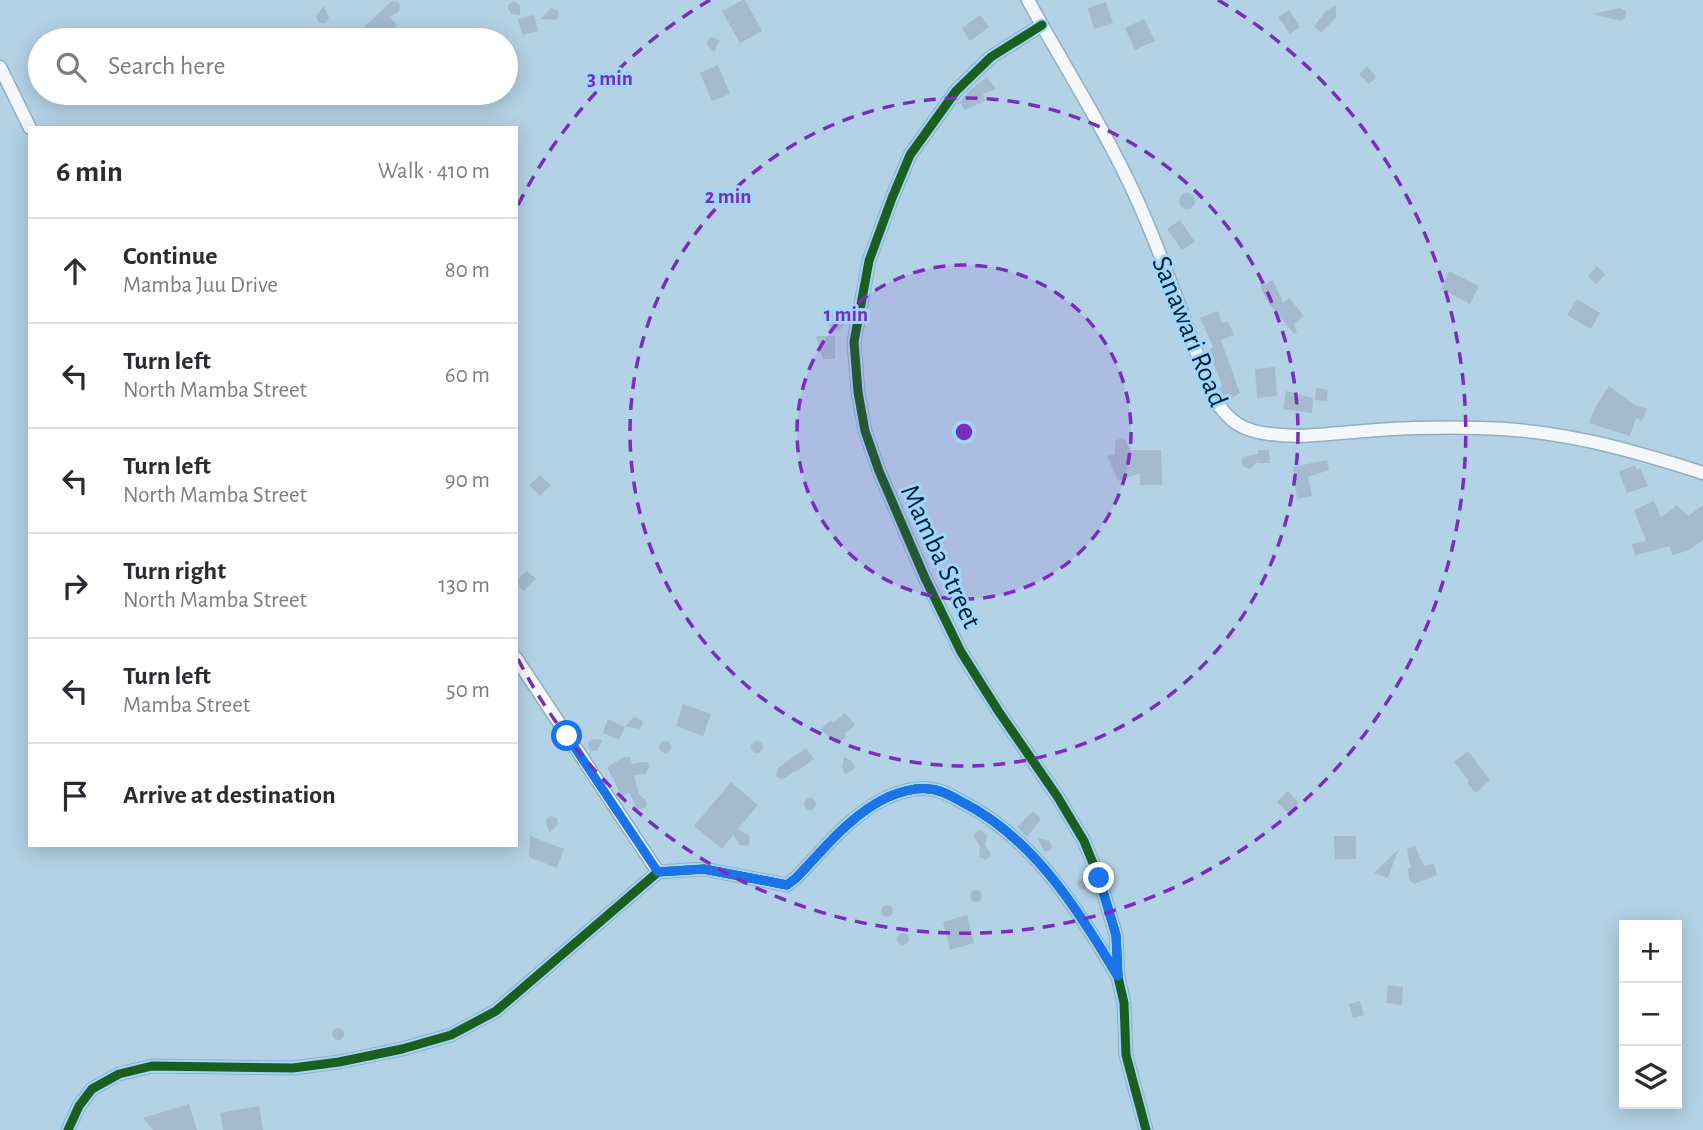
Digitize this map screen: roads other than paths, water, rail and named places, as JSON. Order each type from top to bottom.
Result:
[{"type":"street","name":"Sanawari Road","points":[[1028,0],[1092,108],[1111,146],[1148,224],[1214,399],[1227,417],[1236,424],[1247,430],[1271,435],[1480,428],[1544,433],[1603,442],[1703,473]]},
{"type":"street","name":"Mamba Street","points":[[1042,25],[992,57],[957,91],[910,155],[869,261],[854,342],[858,392],[865,431],[879,471],[925,578],[961,652],[1084,841],[1110,910],[1116,935],[1118,976],[1124,1003],[1126,1055],[1146,1130]]},
{"type":"street","points":[[0,67],[29,126]]},
{"type":"street","points":[[518,661],[658,872]]},
{"type":"street","points":[[68,1130],[79,1106],[92,1089],[119,1074],[152,1066],[293,1068],[389,1052],[452,1035],[496,1010],[658,872],[704,869],[787,885],[845,827],[873,806],[890,796],[918,789],[932,789],[989,816],[1020,844],[1044,869],[1074,908],[1118,976]]}]
